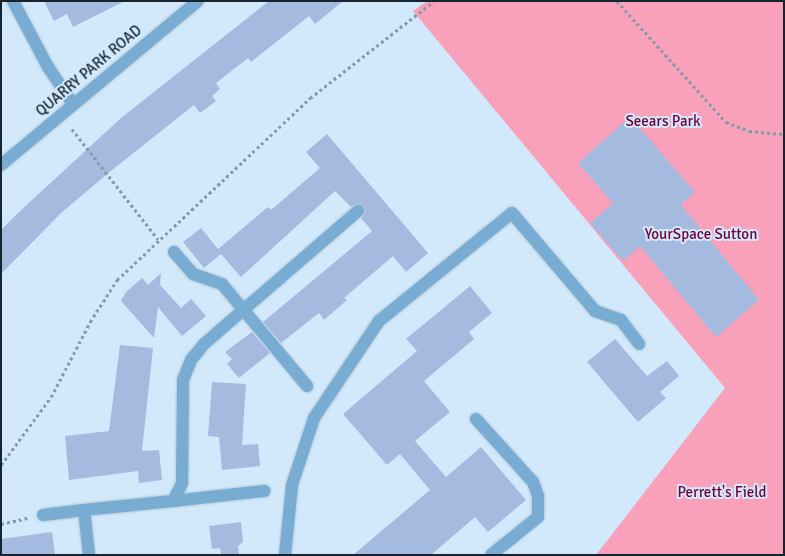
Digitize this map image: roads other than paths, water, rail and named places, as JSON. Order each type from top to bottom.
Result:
[{"type":"street","points":[[13,1],[48,67],[73,104]]},
{"type":"street","name":"QUARRY PARK ROAD","points":[[1,165],[198,1]]},
{"type":"street","points":[[173,501],[182,483],[183,380],[191,360],[204,344],[358,211]]},
{"type":"street","points":[[284,555],[292,485],[314,418],[379,321],[512,213],[595,311],[621,320],[639,344]]},
{"type":"street","points":[[174,252],[193,274],[222,284],[307,386]]},
{"type":"street","points":[[476,419],[532,482],[538,496],[538,517],[491,555]]},
{"type":"street","points":[[43,515],[264,491]]},
{"type":"street","points":[[84,510],[89,555]]},
{"type":"park label","name":"Seears Park","points":[[663,122]]},
{"type":"park label","name":"YourSpace Sutton","points":[[701,235]]},
{"type":"park label","name":"Perrett's Field","points":[[722,493]]}]
